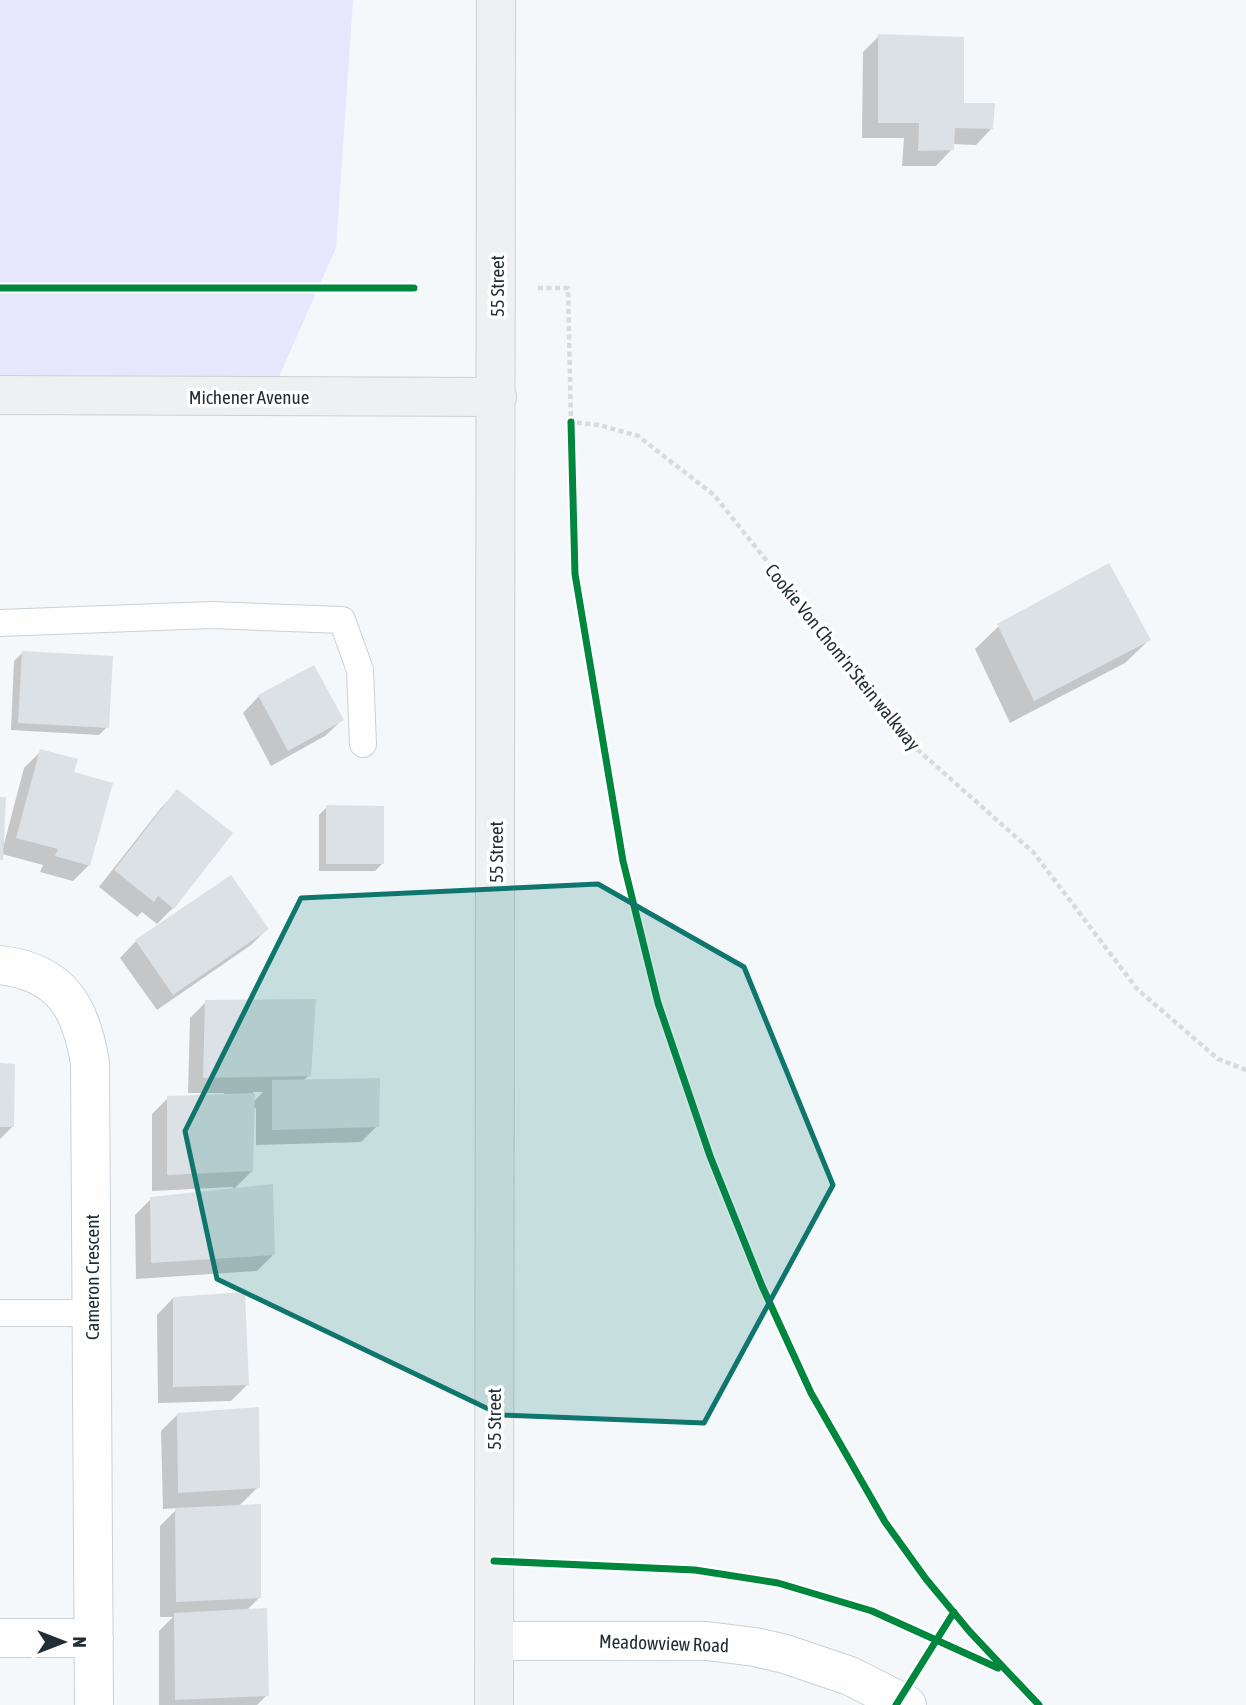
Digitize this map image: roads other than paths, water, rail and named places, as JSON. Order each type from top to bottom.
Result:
[{"type":"street","name":"55 Street","points":[[494,1705],[496,0]]},
{"type":"street","name":"Michener Avenue","points":[[0,395],[497,397]]},
{"type":"street","name":"Cameron Crescent","points":[[0,965],[13,966],[42,976],[62,990],[76,1010],[86,1034],[90,1063],[94,1705]]},
{"type":"street","points":[[0,1638],[93,1638]]},
{"type":"street","name":"Meadowview Road","points":[[494,1641],[707,1641],[755,1647],[850,1675],[907,1705]]},
{"type":"lane","points":[[0,623],[211,615],[342,620],[360,670],[363,744]]},
{"type":"lane","points":[[0,1313],[92,1313]]}]
